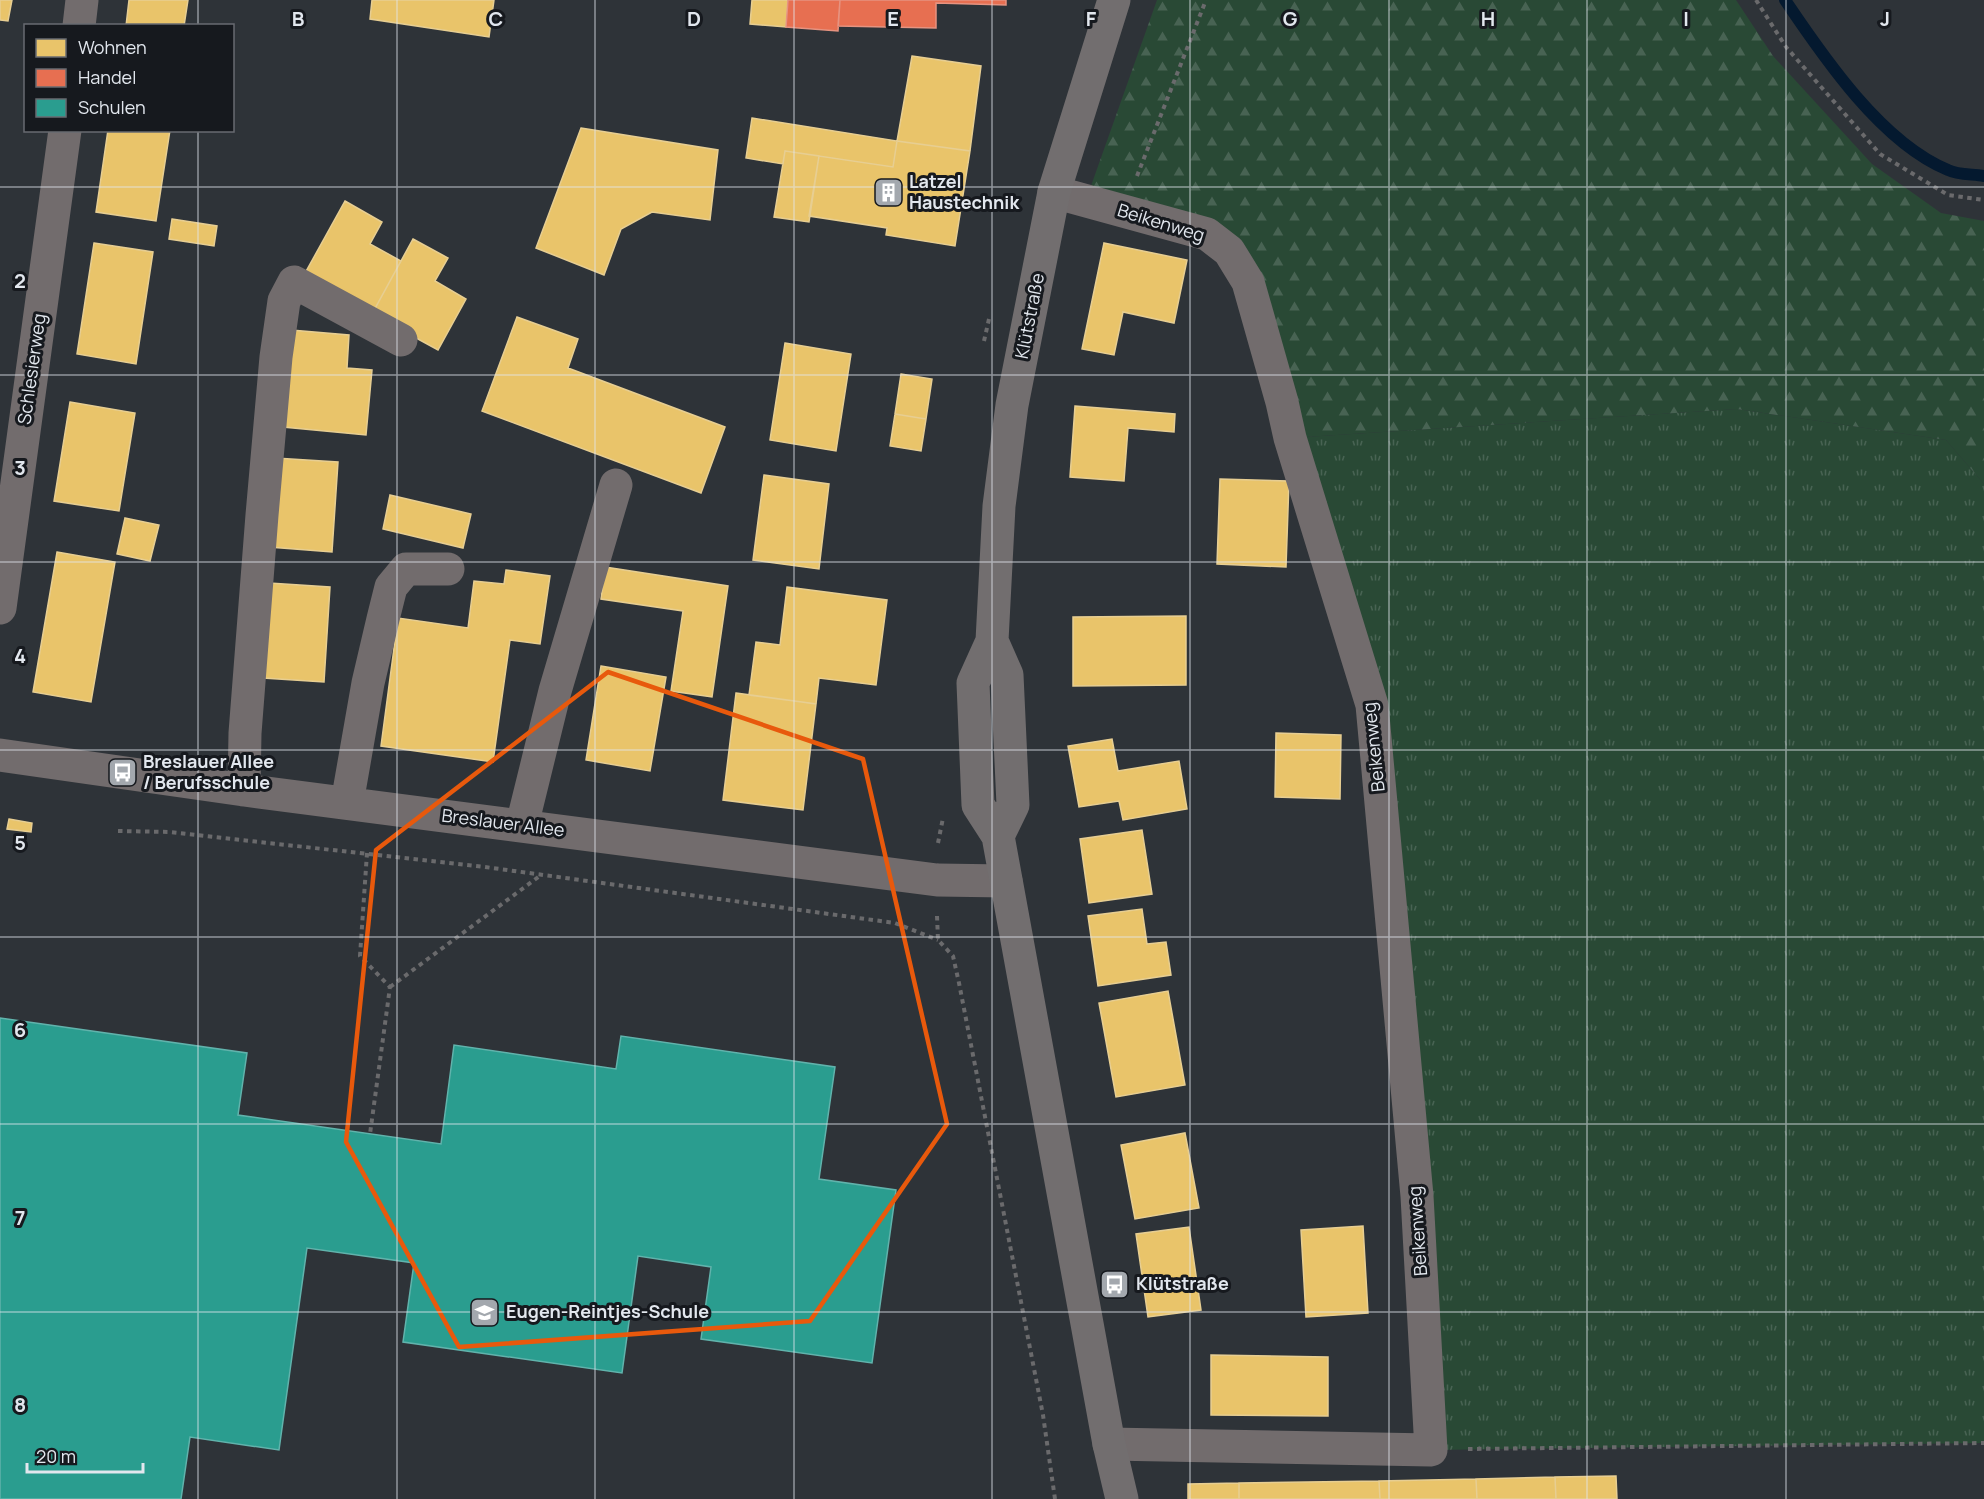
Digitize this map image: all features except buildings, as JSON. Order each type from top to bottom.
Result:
[{"type":"main road","name":"Klütstraße","points":[[1114,0],[1054,192],[1011,405],[999,506],[992,641],[973,683],[978,805],[998,836],[1108,1444],[1122,1499]]},
{"type":"street","points":[[79,24],[82,0]]},
{"type":"street","name":"Schlesierweg","points":[[0,608],[65,132]]},
{"type":"street","name":"Beikenweg","points":[[1054,192],[1207,234],[1229,251],[1248,282],[1290,438],[1372,705],[1417,1196],[1431,1450]]},
{"type":"street","points":[[244,789],[245,733],[261,514],[276,357],[284,301],[294,282],[401,339]]},
{"type":"street","points":[[522,825],[555,691],[616,485]]},
{"type":"street","points":[[347,803],[368,683],[391,587],[406,569],[448,569]]},
{"type":"street","name":"Breslauer Allee","points":[[0,755],[937,880],[1006,881]]},
{"type":"street","points":[[1108,1444],[1431,1450]]},
{"type":"path","points":[[1124,210],[1206,0]]},
{"type":"path","points":[[1756,0],[1786,47],[1880,154],[1948,195],[1984,200]]},
{"type":"path","points":[[938,940],[937,848],[944,814]]},
{"type":"path","points":[[118,831],[170,832],[541,874],[895,923],[938,940],[953,956],[959,983],[1043,1415],[1055,1499]]},
{"type":"path","points":[[367,854],[360,956],[390,987]]},
{"type":"path","points":[[370,1134],[390,987],[541,874]]},
{"type":"path","points":[[1431,1450],[1984,1443]]},
{"type":"highlighted area","points":[[608,672],[863,759],[947,1124],[810,1321],[459,1347],[346,1142],[376,850]]},
{"type":"green space","points":[[1157,0],[1736,0],[1773,56],[1872,164],[1941,213],[1984,221],[1984,484],[1946,440],[1737,409],[1290,438],[1229,251],[1086,200]]},
{"type":"green space","points":[[1737,409],[1946,440],[1984,484],[1984,1443],[1431,1450],[1372,705],[1290,438]]},
{"type":"waterway","points":[[1785,0],[1856,97],[1900,140],[1924,157],[1952,172],[1984,176]]},
{"type":"place","name":"Latzel Haustechnik","points":[[888,192]]},
{"type":"place","name":"Breslauer Allee / Berufsschule","points":[[122,772]]},
{"type":"place","name":"Klütstraße","points":[[1115,1284]]},
{"type":"place","name":"Eugen-Reintjes-Schule","points":[[485,1312]]}]
